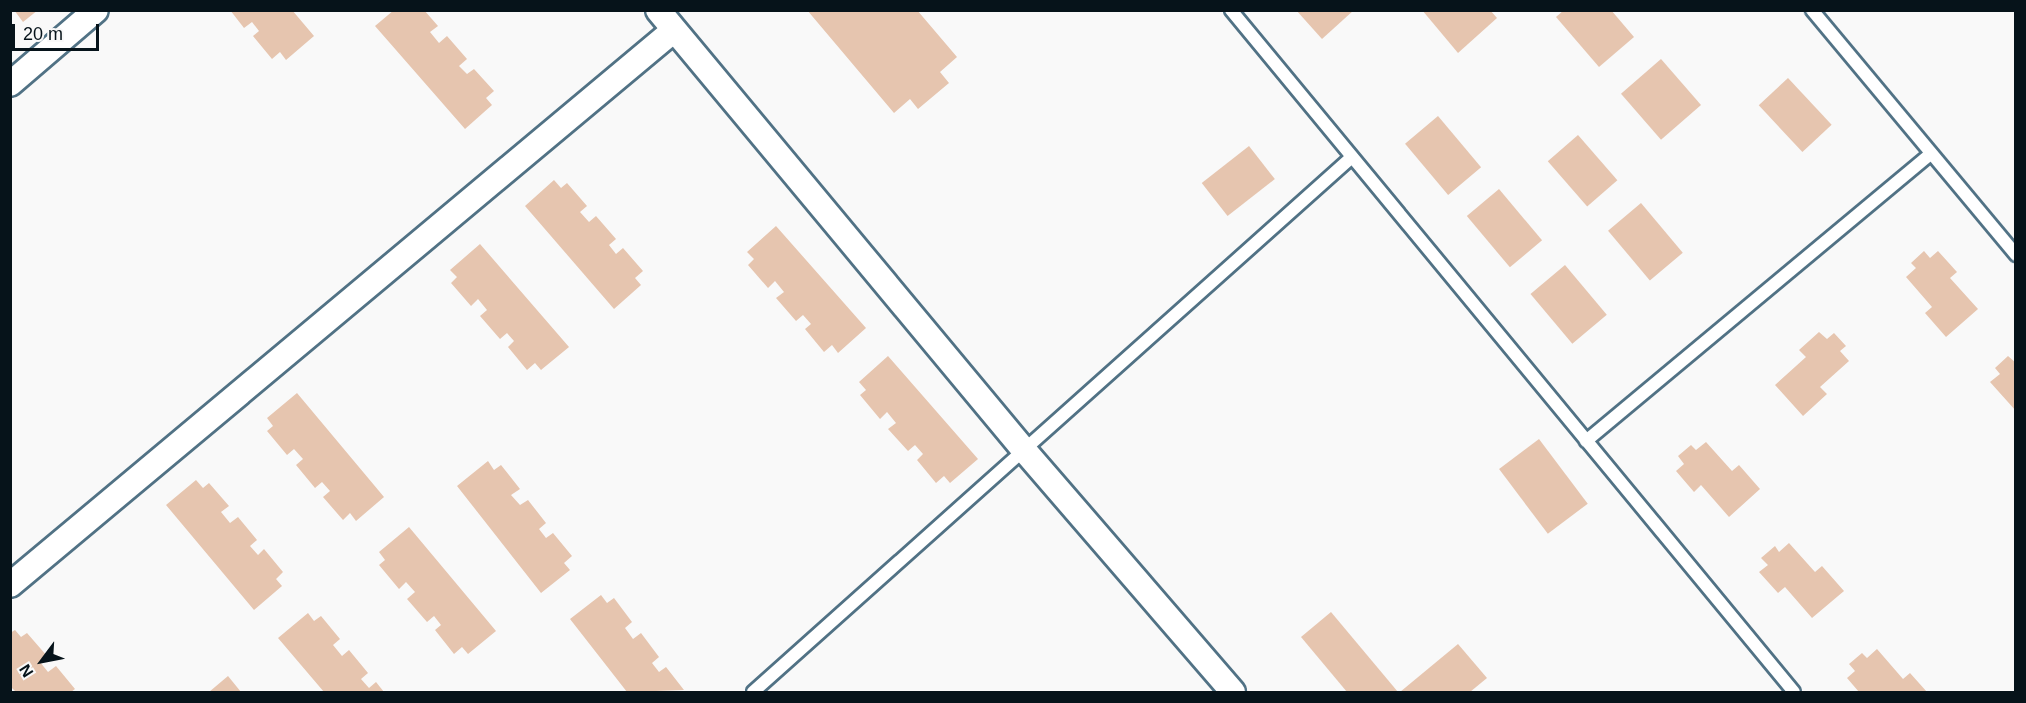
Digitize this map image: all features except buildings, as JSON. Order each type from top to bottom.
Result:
[{"type":"street","points":[[10,84],[96,10]]},
{"type":"street","points":[[658,10],[1024,450],[1233,693]]},
{"type":"street","points":[[10,585],[674,30]]},
{"type":"lane","points":[[1232,10],[1794,693]]},
{"type":"lane","points":[[1812,10],[2016,255]]},
{"type":"lane","points":[[1586,441],[1931,154]]},
{"type":"lane","points":[[753,693],[1352,157]]}]
